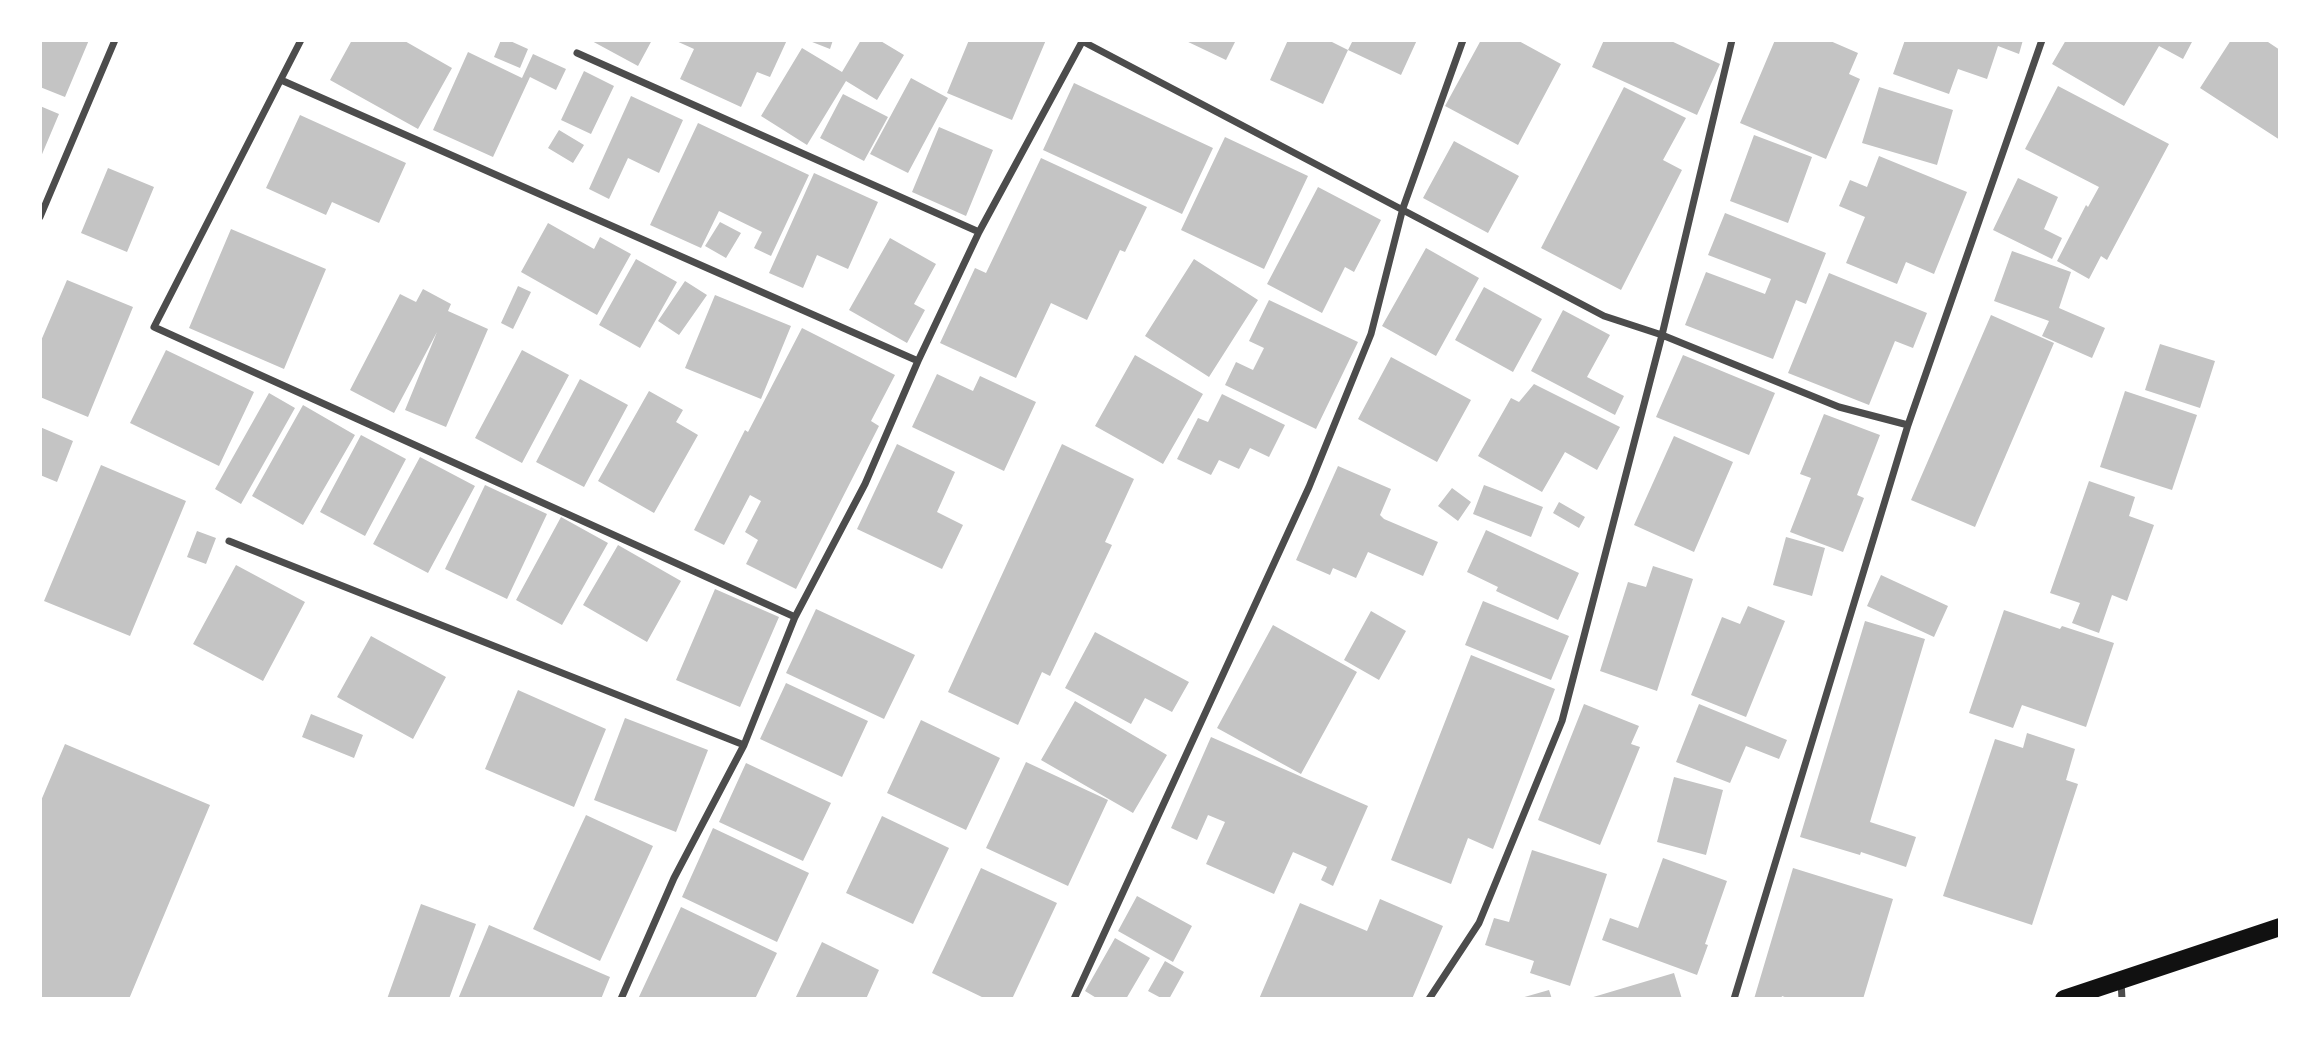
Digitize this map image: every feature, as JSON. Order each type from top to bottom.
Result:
[{"type":"main road","points":[[2064,999],[2280,927]]},
{"type":"street","points":[[40,218],[115,40]]},
{"type":"street","points":[[301,40],[155,327],[795,617]]},
{"type":"street","points":[[1074,999],[1309,487],[1371,334],[1403,208],[1463,40]]},
{"type":"street","points":[[1429,999],[1479,923],[1562,721],[1662,335],[1732,40]]},
{"type":"street","points":[[1734,999],[1908,425],[2042,40]]},
{"type":"street","points":[[621,999],[674,878],[744,745],[795,617],[865,484],[918,361],[979,232],[1083,41],[1604,316],[1662,335],[1839,407],[1908,425]]},
{"type":"street","points":[[577,53],[979,232]]},
{"type":"street","points":[[281,80],[918,361]]},
{"type":"street","points":[[229,541],[744,745]]},
{"type":"street","points":[[2120,980],[2122,999]]},
{"type":"building","points":[[40,40],[89,40],[65,97],[40,87]]},
{"type":"building","points":[[352,40],[403,40],[452,68],[418,129],[330,80]]},
{"type":"building","points":[[501,40],[508,40],[528,49],[520,68],[494,57]]},
{"type":"building","points":[[590,40],[652,40],[638,66]]},
{"type":"building","points":[[674,40],[787,40],[770,77],[757,72],[741,107],[680,79],[694,49]]},
{"type":"building","points":[[807,40],[833,40],[830,49]]},
{"type":"building","points":[[861,40],[879,40],[904,55],[877,100],[846,81],[807,145],[761,116],[802,48],[842,72]]},
{"type":"building","points":[[969,40],[1046,40],[1012,120],[947,93]]},
{"type":"building","points":[[1184,40],[1236,40],[1226,60]]},
{"type":"building","points":[[1288,40],[1328,40],[1348,50],[1323,104],[1270,80]]},
{"type":"building","points":[[1353,40],[1417,40],[1401,75],[1348,50]]},
{"type":"building","points":[[1481,40],[1517,40],[1561,64],[1518,145],[1445,106]]},
{"type":"building","points":[[1604,40],[1669,40],[1720,64],[1697,115],[1592,67]]},
{"type":"building","points":[[1775,40],[1828,40],[1858,53],[1849,74],[1860,79],[1826,159],[1740,123]]},
{"type":"building","points":[[1905,40],[2023,40],[2019,54],[1998,46],[1987,79],[1958,69],[1949,94],[1893,74]]},
{"type":"building","points":[[2066,40],[2193,40],[2183,59],[2159,46],[2124,106],[2052,64]]},
{"type":"building","points":[[2231,40],[2265,40],[2280,50],[2280,140],[2200,88]]},
{"type":"building","points":[[468,52],[522,78],[533,54],[566,69],[556,90],[530,77],[493,157],[433,130]]},
{"type":"building","points":[[584,71],[614,86],[591,134],[561,120]]},
{"type":"building","points":[[911,78],[948,98],[908,173],[870,154]]},
{"type":"building","points":[[1074,83],[1213,148],[1182,214],[1043,150]]},
{"type":"building","points":[[2058,86],[2169,144],[2107,260],[2101,256],[2089,279],[2057,261],[2086,205],[2088,207],[2099,187],[2025,149]]},
{"type":"building","points":[[1624,87],[1686,118],[1663,160],[1682,170],[1621,290],[1541,248]]},
{"type":"building","points":[[1879,87],[1953,110],[1937,165],[1862,143]]},
{"type":"building","points":[[843,94],[888,117],[864,161],[820,138]]},
{"type":"building","points":[[631,96],[683,120],[659,173],[628,158],[609,199],[589,189]]},
{"type":"building","points":[[40,106],[59,114],[40,159]]},
{"type":"building","points":[[300,115],[406,163],[379,223],[332,202],[326,215],[266,188]]},
{"type":"building","points":[[698,123],[809,175],[771,256],[754,248],[762,232],[719,211],[701,248],[650,225]]},
{"type":"building","points":[[939,127],[993,150],[966,216],[912,192]]},
{"type":"building","points":[[559,130],[584,145],[573,163],[548,148]]},
{"type":"building","points":[[1754,135],[1812,157],[1788,223],[1730,201]]},
{"type":"building","points":[[1225,137],[1308,176],[1264,269],[1181,230]]},
{"type":"building","points":[[1454,141],[1519,176],[1488,233],[1423,198]]},
{"type":"building","points":[[1879,156],[1967,192],[1934,274],[1906,262],[1897,284],[1846,263],[1865,217],[1839,206],[1850,180],[1867,187]]},
{"type":"building","points":[[1041,158],[1147,207],[1125,252],[1120,250],[1087,320],[1051,303],[1016,378],[940,343],[975,268],[986,273]]},
{"type":"building","points":[[108,168],[154,187],[127,252],[81,233]]},
{"type":"building","points":[[814,173],[878,202],[848,269],[817,255],[803,288],[769,273]]},
{"type":"building","points":[[2018,178],[2058,197],[2044,229],[2062,238],[2052,259],[1993,230]]},
{"type":"building","points":[[1318,187],[1381,220],[1354,272],[1345,267],[1322,313],[1267,284]]},
{"type":"building","points":[[1725,213],[1826,253],[1806,304],[1796,300],[1773,359],[1685,325],[1706,272],[1765,294],[1771,279],[1708,255]]},
{"type":"building","points":[[720,222],[741,233],[726,258],[705,246]]},
{"type":"building","points":[[548,223],[594,249],[600,237],[631,254],[597,315],[521,272]]},
{"type":"building","points":[[231,229],[326,269],[284,369],[189,328]]},
{"type":"building","points":[[890,238],[936,264],[914,304],[925,310],[907,343],[849,310]]},
{"type":"building","points":[[1426,248],[1479,278],[1436,356],[1382,326]]},
{"type":"building","points":[[2012,251],[2071,272],[2059,308],[2105,328],[2092,358],[2042,336],[2049,321],[1994,301]]},
{"type":"building","points":[[636,259],[677,282],[640,348],[599,325]]},
{"type":"building","points":[[1194,259],[1258,300],[1209,377],[1145,336]]},
{"type":"building","points":[[1829,273],[1927,313],[1913,348],[1895,341],[1869,405],[1788,373]]},
{"type":"building","points":[[67,280],[133,307],[88,417],[40,397],[40,343]]},
{"type":"building","points":[[685,281],[707,295],[679,335],[658,321]]},
{"type":"building","points":[[518,286],[531,292],[513,329],[501,323]]},
{"type":"building","points":[[1484,287],[1542,319],[1513,372],[1455,340]]},
{"type":"building","points":[[423,289],[451,304],[448,311],[488,329],[446,427],[405,410],[437,332],[394,413],[350,390],[400,294],[416,302]]},
{"type":"building","points":[[715,295],[791,326],[761,399],[685,368]]},
{"type":"building","points":[[1269,300],[1358,342],[1316,429],[1225,385],[1236,362],[1253,370],[1264,348],[1249,341]]},
{"type":"building","points":[[1563,310],[1610,335],[1587,377],[1624,396],[1615,415],[1531,371]]},
{"type":"building","points":[[1991,315],[2054,343],[1975,527],[1911,500]]},
{"type":"building","points":[[802,328],[895,375],[871,421],[879,426],[796,589],[746,564],[758,540],[745,532],[761,501],[750,495],[724,545],[694,530],[745,430],[748,432]]},
{"type":"building","points":[[2160,344],[2215,361],[2200,408],[2145,390]]},
{"type":"building","points":[[166,350],[254,392],[219,466],[130,423]]},
{"type":"building","points":[[522,350],[569,375],[522,463],[475,438]]},
{"type":"building","points":[[1135,355],[1203,394],[1163,464],[1095,426]]},
{"type":"building","points":[[1683,355],[1775,393],[1749,455],[1656,417]]},
{"type":"building","points":[[1391,357],[1471,400],[1437,462],[1358,419]]},
{"type":"building","points":[[937,374],[973,391],[980,376],[1036,402],[1004,471],[912,427]]},
{"type":"building","points":[[580,379],[628,405],[584,487],[536,462]]},
{"type":"building","points":[[1534,384],[1620,427],[1597,470],[1565,452],[1542,492],[1478,456],[1511,398],[1519,402]]},
{"type":"building","points":[[649,391],[683,410],[676,422],[698,435],[654,513],[598,481]]},
{"type":"building","points":[[2125,391],[2197,415],[2172,490],[2100,467]]},
{"type":"building","points":[[269,393],[295,408],[241,504],[215,489]]},
{"type":"building","points":[[1222,394],[1285,425],[1269,457],[1250,448],[1239,469],[1219,460],[1211,475],[1177,459],[1198,418],[1208,422]]},
{"type":"building","points":[[303,405],[355,435],[303,525],[252,496]]},
{"type":"building","points":[[1824,414],[1880,435],[1857,495],[1864,498],[1843,552],[1790,532],[1811,478],[1800,474]]},
{"type":"building","points":[[40,427],[73,441],[57,482],[40,475]]},
{"type":"building","points":[[361,435],[406,459],[365,536],[320,512]]},
{"type":"building","points":[[1674,436],[1733,462],[1694,552],[1634,525]]},
{"type":"building","points":[[897,444],[955,472],[937,512],[963,525],[942,569],[857,529]]},
{"type":"building","points":[[1062,444],[1134,479],[1105,542],[1112,545],[1050,676],[1042,672],[1018,725],[948,692]]},
{"type":"building","points":[[420,457],[475,486],[428,573],[373,544]]},
{"type":"building","points":[[101,465],[186,501],[130,636],[44,601]]},
{"type":"building","points":[[1338,466],[1391,489],[1380,515],[1384,519],[1438,542],[1423,576],[1368,552],[1356,578],[1333,568],[1330,575],[1296,560]]},
{"type":"building","points":[[2089,481],[2135,497],[2129,516],[2154,525],[2127,601],[2112,595],[2099,633],[2072,623],[2080,603],[2050,593]]},
{"type":"building","points":[[485,485],[547,514],[507,599],[445,569]]},
{"type":"building","points":[[1484,485],[1543,507],[1531,537],[1473,514]]},
{"type":"building","points":[[1452,488],[1471,502],[1458,521],[1438,506]]},
{"type":"building","points":[[1559,502],[1585,517],[1579,528],[1553,513]]},
{"type":"building","points":[[561,517],[608,543],[562,625],[516,600]]},
{"type":"building","points":[[1486,530],[1579,573],[1558,620],[1496,591],[1498,587],[1467,572]]},
{"type":"building","points":[[197,531],[216,538],[206,564],[187,557]]},
{"type":"building","points":[[1786,537],[1825,548],[1812,596],[1773,585]]},
{"type":"building","points":[[618,545],[681,581],[647,642],[583,605]]},
{"type":"building","points":[[236,565],[305,602],[263,681],[193,644]]},
{"type":"building","points":[[1653,566],[1693,579],[1657,691],[1600,671],[1628,582],[1646,587]]},
{"type":"building","points":[[1881,575],[1948,606],[1934,637],[1867,606]]},
{"type":"building","points":[[715,589],[779,617],[740,707],[676,680]]},
{"type":"building","points":[[1483,601],[1569,636],[1551,680],[1465,645]]},
{"type":"building","points":[[1748,606],[1785,621],[1746,717],[1691,695],[1722,617],[1740,624]]},
{"type":"building","points":[[816,609],[915,655],[884,719],[786,673]]},
{"type":"building","points":[[2004,610],[2060,629],[2062,626],[2114,643],[2086,727],[2022,705],[2013,728],[1969,713]]},
{"type":"building","points":[[1371,611],[1406,631],[1379,680],[1344,660]]},
{"type":"building","points":[[1865,621],[1925,639],[1870,822],[1916,837],[1906,867],[1861,852],[1860,855],[1800,837]]},
{"type":"building","points":[[1273,625],[1357,672],[1301,774],[1217,728]]},
{"type":"building","points":[[1095,632],[1189,682],[1172,712],[1145,698],[1131,724],[1065,688]]},
{"type":"building","points":[[371,636],[446,677],[413,739],[337,697]]},
{"type":"building","points":[[1471,655],[1555,689],[1493,849],[1468,838],[1451,884],[1391,860]]},
{"type":"building","points":[[786,683],[868,721],[842,777],[760,739]]},
{"type":"building","points":[[518,690],[606,729],[574,807],[485,769]]},
{"type":"building","points":[[1075,701],[1167,755],[1133,813],[1041,760]]},
{"type":"building","points":[[1584,704],[1639,726],[1631,744],[1640,747],[1600,845],[1538,820]]},
{"type":"building","points":[[1699,704],[1787,740],[1779,759],[1746,746],[1730,783],[1676,762]]},
{"type":"building","points":[[311,714],[363,735],[354,758],[302,737]]},
{"type":"building","points":[[625,718],[708,750],[676,832],[594,800]]},
{"type":"building","points":[[921,720],[1000,758],[966,830],[887,793]]},
{"type":"building","points":[[2027,733],[2075,749],[2066,780],[2078,784],[2032,925],[1943,896],[1995,739],[2023,748]]},
{"type":"building","points":[[1211,737],[1368,806],[1333,886],[1321,880],[1327,867],[1293,852],[1274,894],[1206,864],[1225,822],[1208,815],[1197,840],[1171,828]]},
{"type":"building","points":[[65,744],[210,805],[129,999],[40,999],[40,803]]},
{"type":"building","points":[[1026,762],[1108,800],[1068,886],[986,848]]},
{"type":"building","points":[[746,763],[831,803],[803,861],[719,822]]},
{"type":"building","points":[[1674,777],[1723,790],[1706,855],[1657,842]]},
{"type":"building","points":[[586,815],[653,846],[600,961],[533,929]]},
{"type":"building","points":[[882,816],[949,848],[913,924],[846,893]]},
{"type":"building","points":[[713,828],[809,873],[777,942],[682,897]]},
{"type":"building","points":[[1532,850],[1607,874],[1570,986],[1530,973],[1534,961],[1485,945],[1494,918],[1509,922]]},
{"type":"building","points":[[1663,858],[1727,881],[1697,975],[1602,940],[1610,918],[1638,928]]},
{"type":"building","points":[[981,868],[1057,903],[1012,999],[986,999],[932,973]]},
{"type":"building","points":[[1793,868],[1893,899],[1863,999],[1790,999],[1782,996],[1781,999],[1754,999]]},
{"type":"building","points":[[1137,896],[1192,926],[1173,962],[1118,931]]},
{"type":"building","points":[[1380,899],[1443,926],[1412,999],[1259,999],[1300,903],[1367,931]]},
{"type":"building","points":[[421,904],[476,924],[449,999],[387,999]]},
{"type":"building","points":[[681,907],[777,953],[755,999],[638,999]]},
{"type":"building","points":[[489,925],[610,977],[601,999],[458,999]]},
{"type":"building","points":[[1115,938],[1150,958],[1126,999],[1098,999],[1085,991]]},
{"type":"building","points":[[822,942],[879,970],[866,999],[795,999]]},
{"type":"building","points":[[1165,961],[1184,972],[1169,999],[1163,999],[1148,991]]},
{"type":"building","points":[[1674,973],[1682,999],[1590,999],[1590,998]]},
{"type":"building","points":[[1549,990],[1552,999],[1521,998]]}]
